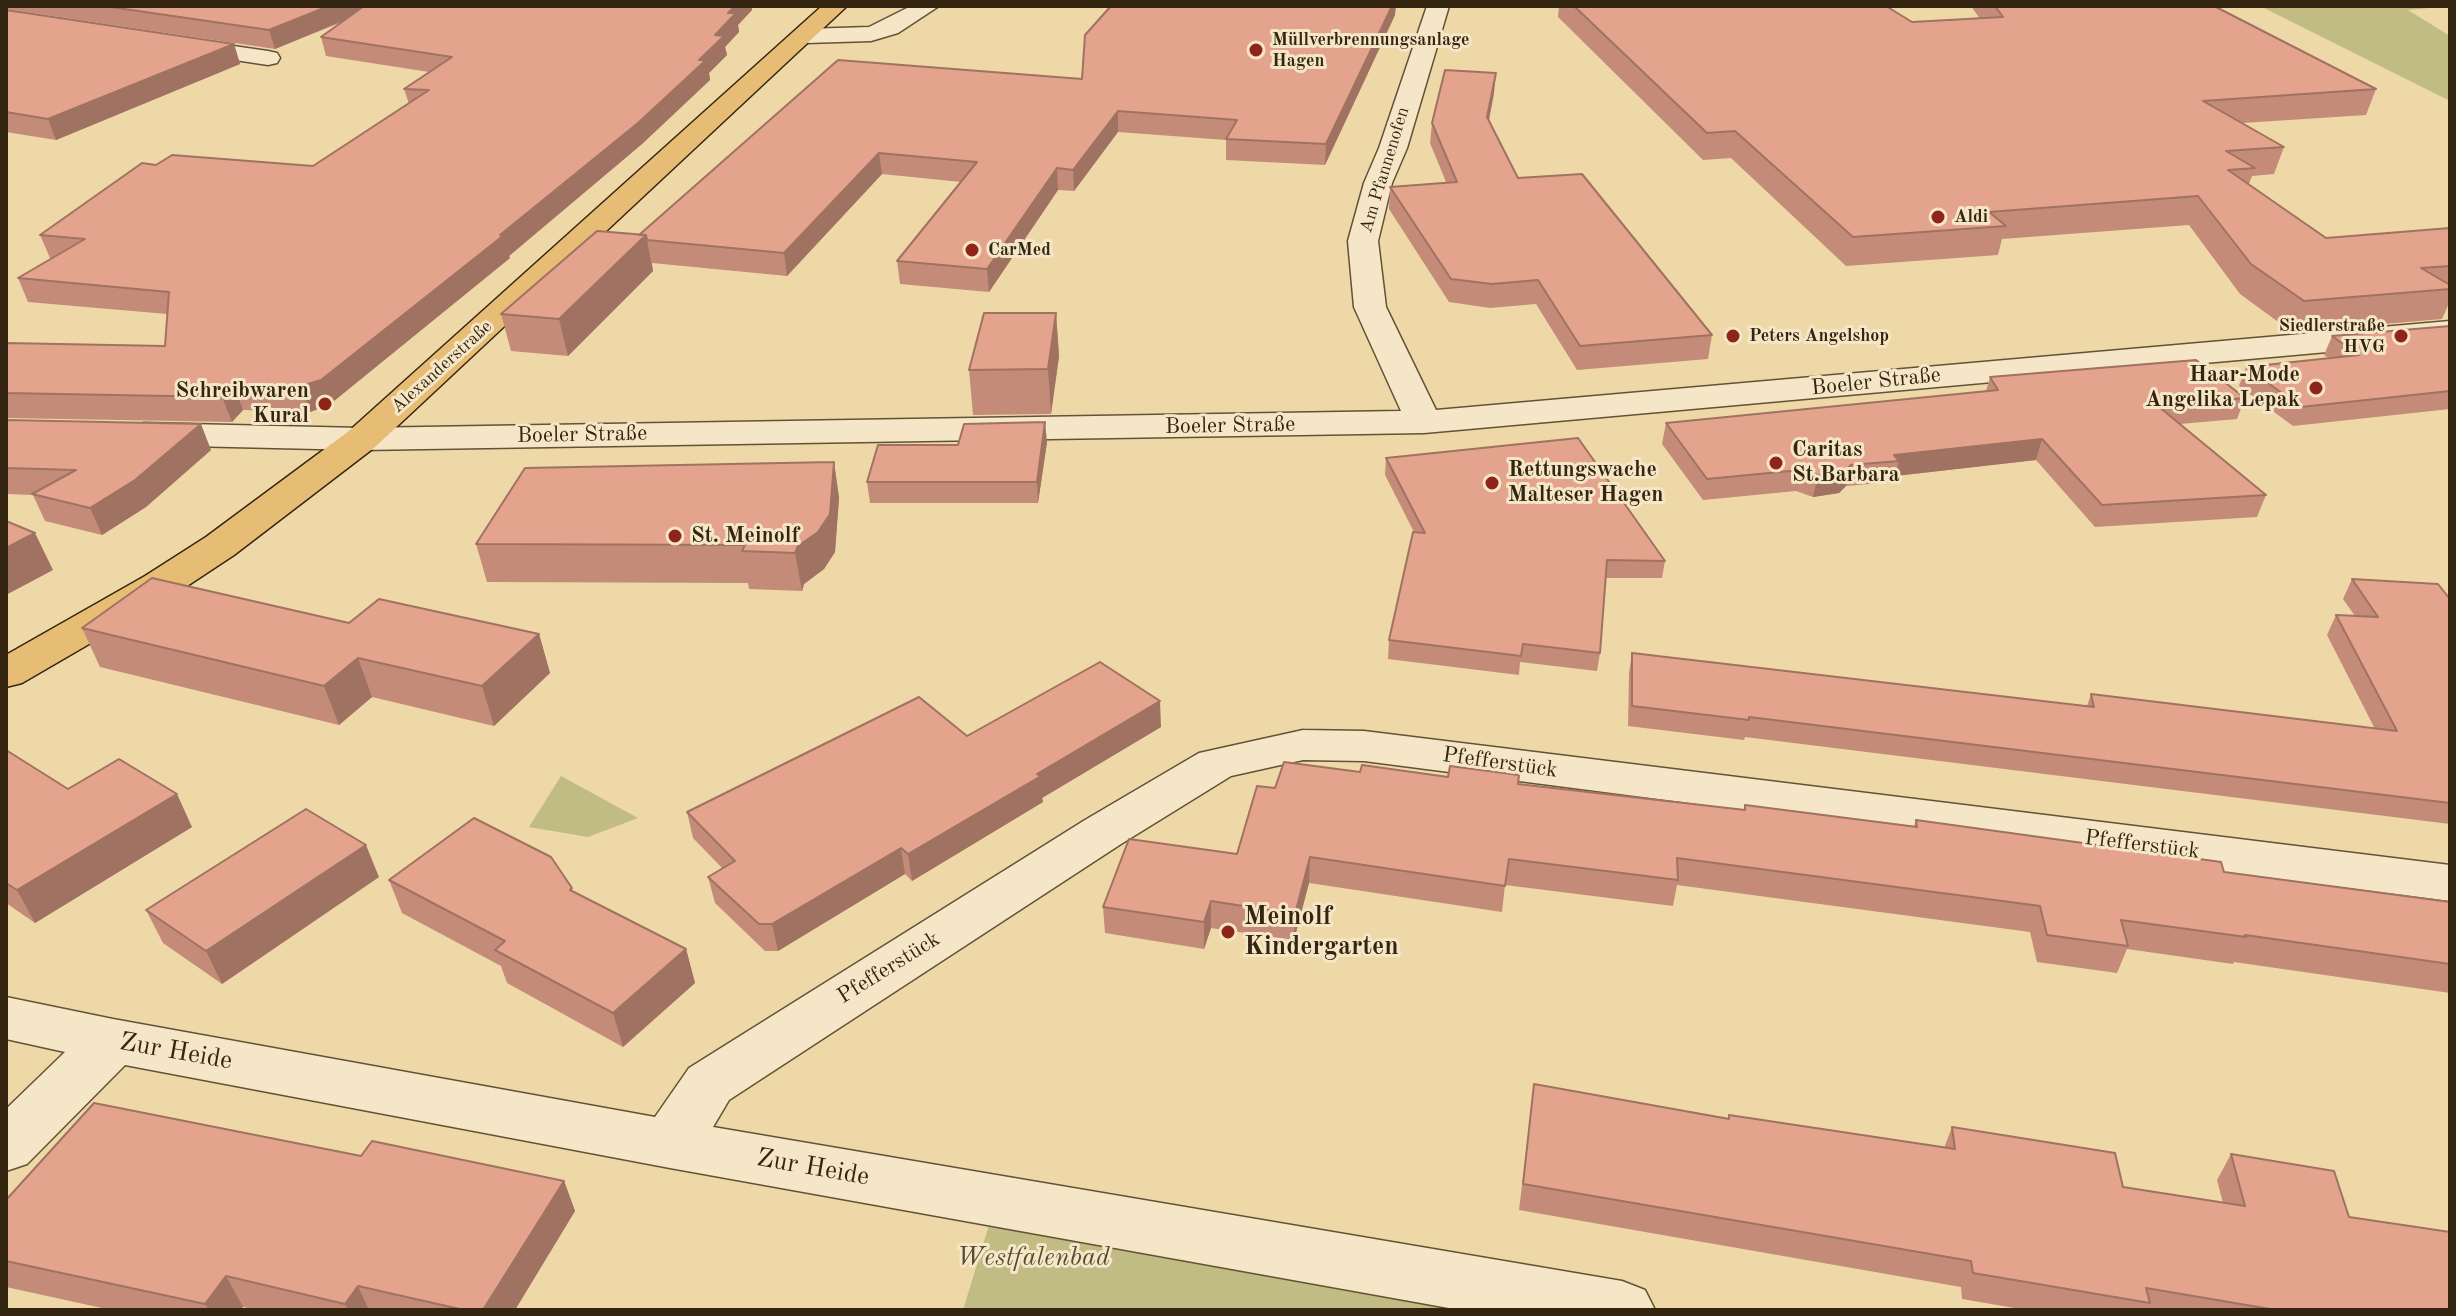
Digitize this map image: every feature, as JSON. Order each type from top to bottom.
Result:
[{"type":"main road","name":"Alexanderstraße","points":[[6,673],[160,585],[220,546],[362,439],[836,6]]},
{"type":"street","points":[[806,36],[871,34],[890,28],[928,6]]},
{"type":"street","name":"Am Pfannenofen","points":[[1424,422],[1370,307],[1363,241],[1378,183],[1393,148],[1438,6]]},
{"type":"street","points":[[160,42],[268,58]]},
{"type":"street","name":"Boeler Straße","points":[[117,433],[362,439],[1424,422],[2450,331]]},
{"type":"street","name":"Pfefferstück","points":[[670,1144],[709,1084],[1103,832],[1216,764],[1303,745],[1364,746],[2450,883]]},
{"type":"street","name":"Zur Heide","points":[[6,1018],[113,1041],[670,1144],[1622,1310]]},
{"type":"street","points":[[6,1147],[113,1041]]},
{"type":"green space","points":[[2260,6],[2450,6],[2408,10],[2450,36],[2450,101]]},
{"type":"green space","points":[[561,776],[638,818],[588,837],[529,827]]},
{"type":"green space","name":"Westfalenbad","points":[[997,1199],[1622,1310],[963,1310]]},
{"type":"building","points":[[104,6],[329,6],[269,30]]},
{"type":"building","points":[[364,6],[735,6],[728,13],[736,13],[715,35],[724,36],[699,60],[706,60],[638,123],[500,235],[504,235],[321,380],[301,386],[234,385],[222,397],[6,393],[6,343],[165,346],[169,292],[18,278],[85,239],[40,235],[142,163],[156,165],[172,155],[313,166],[429,90],[404,89],[452,57],[321,37]]},
{"type":"building","points":[[1111,6],[1392,6],[1326,144],[1226,139],[1237,120],[1118,111],[1073,170],[1057,168],[987,269],[897,261],[977,162],[879,153],[784,253],[647,240],[646,235],[639,235],[838,60],[1082,79],[1085,35]]},
{"type":"building","points":[[1574,6],[1886,6],[1912,22],[2003,17],[1995,6],[2214,6],[2376,89],[2203,101],[2284,147],[2226,151],[2255,168],[2228,170],[2326,238],[2450,228],[2450,266],[2421,268],[2450,285],[2450,289],[2304,301],[2251,264],[2198,196],[1989,212],[2006,226],[1853,237],[1735,131],[1707,133]]},
{"type":"building","points":[[6,10],[234,44],[48,119],[6,112]]},
{"type":"building","points":[[1445,70],[1496,73],[1487,117],[1518,178],[1582,174],[1712,335],[1580,346],[1538,280],[1492,284],[1451,279],[1390,187],[1457,182],[1432,123]]},
{"type":"building","points":[[597,231],[646,235],[559,319],[501,314]]},
{"type":"building","points":[[984,313],[1056,313],[1048,369],[969,370]]},
{"type":"building","points":[[2450,326],[2450,391],[2301,407],[2246,367],[2359,355],[2332,336]]},
{"type":"building","points":[[2196,360],[2245,398],[2158,406],[2266,495],[2102,505],[2042,439],[1894,455],[1899,461],[1851,465],[1844,472],[1818,475],[1800,470],[1707,479],[1666,423],[1998,390],[1990,377]]},
{"type":"building","points":[[6,420],[201,424],[135,480],[90,508],[32,494],[76,470],[6,468]]},
{"type":"building","points":[[1045,422],[1037,482],[867,482],[878,445],[958,445],[964,424]]},
{"type":"building","points":[[1578,438],[1665,561],[1607,560],[1600,653],[1523,644],[1521,656],[1389,640],[1413,532],[1425,533],[1386,458]]},
{"type":"building","points":[[834,462],[830,514],[818,532],[798,546],[795,553],[742,551],[745,545],[476,544],[525,468]]},
{"type":"building","points":[[6,521],[35,533],[6,548]]},
{"type":"building","points":[[152,578],[349,623],[379,599],[539,634],[482,686],[358,658],[324,686],[82,628]]},
{"type":"building","points":[[2352,579],[2438,584],[2450,599],[2450,803],[1749,717],[1749,720],[1632,706],[1632,653],[2094,707],[2091,694],[2397,731],[2336,615],[2378,617]]},
{"type":"building","points":[[1100,662],[1160,701],[908,854],[901,848],[772,924],[759,924],[708,877],[735,861],[687,812],[919,697],[967,736]]},
{"type":"building","points":[[6,750],[68,789],[119,759],[177,794],[17,890],[6,883]]},
{"type":"building","points":[[1284,762],[1360,772],[1362,765],[1448,777],[1450,766],[1519,775],[1518,784],[1745,810],[1745,805],[1917,827],[1916,820],[2221,862],[2224,872],[2450,902],[2450,964],[2121,920],[2128,946],[2047,935],[2040,906],[1677,858],[1678,880],[1509,859],[1505,886],[1310,857],[1295,914],[1211,901],[1204,922],[1103,907],[1129,839],[1237,854],[1257,786],[1275,788]]},
{"type":"building","points":[[306,809],[366,845],[206,951],[146,910]]},
{"type":"building","points":[[474,818],[551,857],[572,888],[570,890],[686,949],[613,1013],[495,950],[505,941],[389,880]]},
{"type":"building","points":[[1534,1084],[1729,1119],[1729,1115],[1955,1149],[1952,1127],[2115,1153],[2123,1187],[2245,1206],[2231,1154],[2334,1171],[2349,1217],[2450,1232],[2450,1310],[2276,1310],[2146,1288],[2150,1303],[1973,1273],[1971,1261],[1523,1184]]},
{"type":"building","points":[[94,1103],[361,1156],[372,1141],[564,1181],[483,1310],[464,1310],[358,1286],[345,1304],[226,1276],[205,1304],[6,1261],[6,1200]]},
{"type":"place","name":"Müllverbrennungsanlage Hagen","points":[[1256,50]]},
{"type":"place","name":"Aldi","points":[[1938,217]]},
{"type":"place","name":"CarMed","points":[[972,250]]},
{"type":"place","name":"Peters Angelshop","points":[[1733,336]]},
{"type":"place","name":"Siedlerstraße HVG","points":[[2401,336]]},
{"type":"place","name":"Haar-Mode Angelika Lepak","points":[[2316,388]]},
{"type":"place","name":"Schreibwaren Kural","points":[[325,404]]},
{"type":"place","name":"Caritas St.Barbara","points":[[1776,463]]},
{"type":"place","name":"Rettungswache Malteser Hagen","points":[[1492,483]]},
{"type":"place","name":"St. Meinolf","points":[[675,536]]},
{"type":"place","name":"Meinolf Kindergarten","points":[[1228,932]]}]
